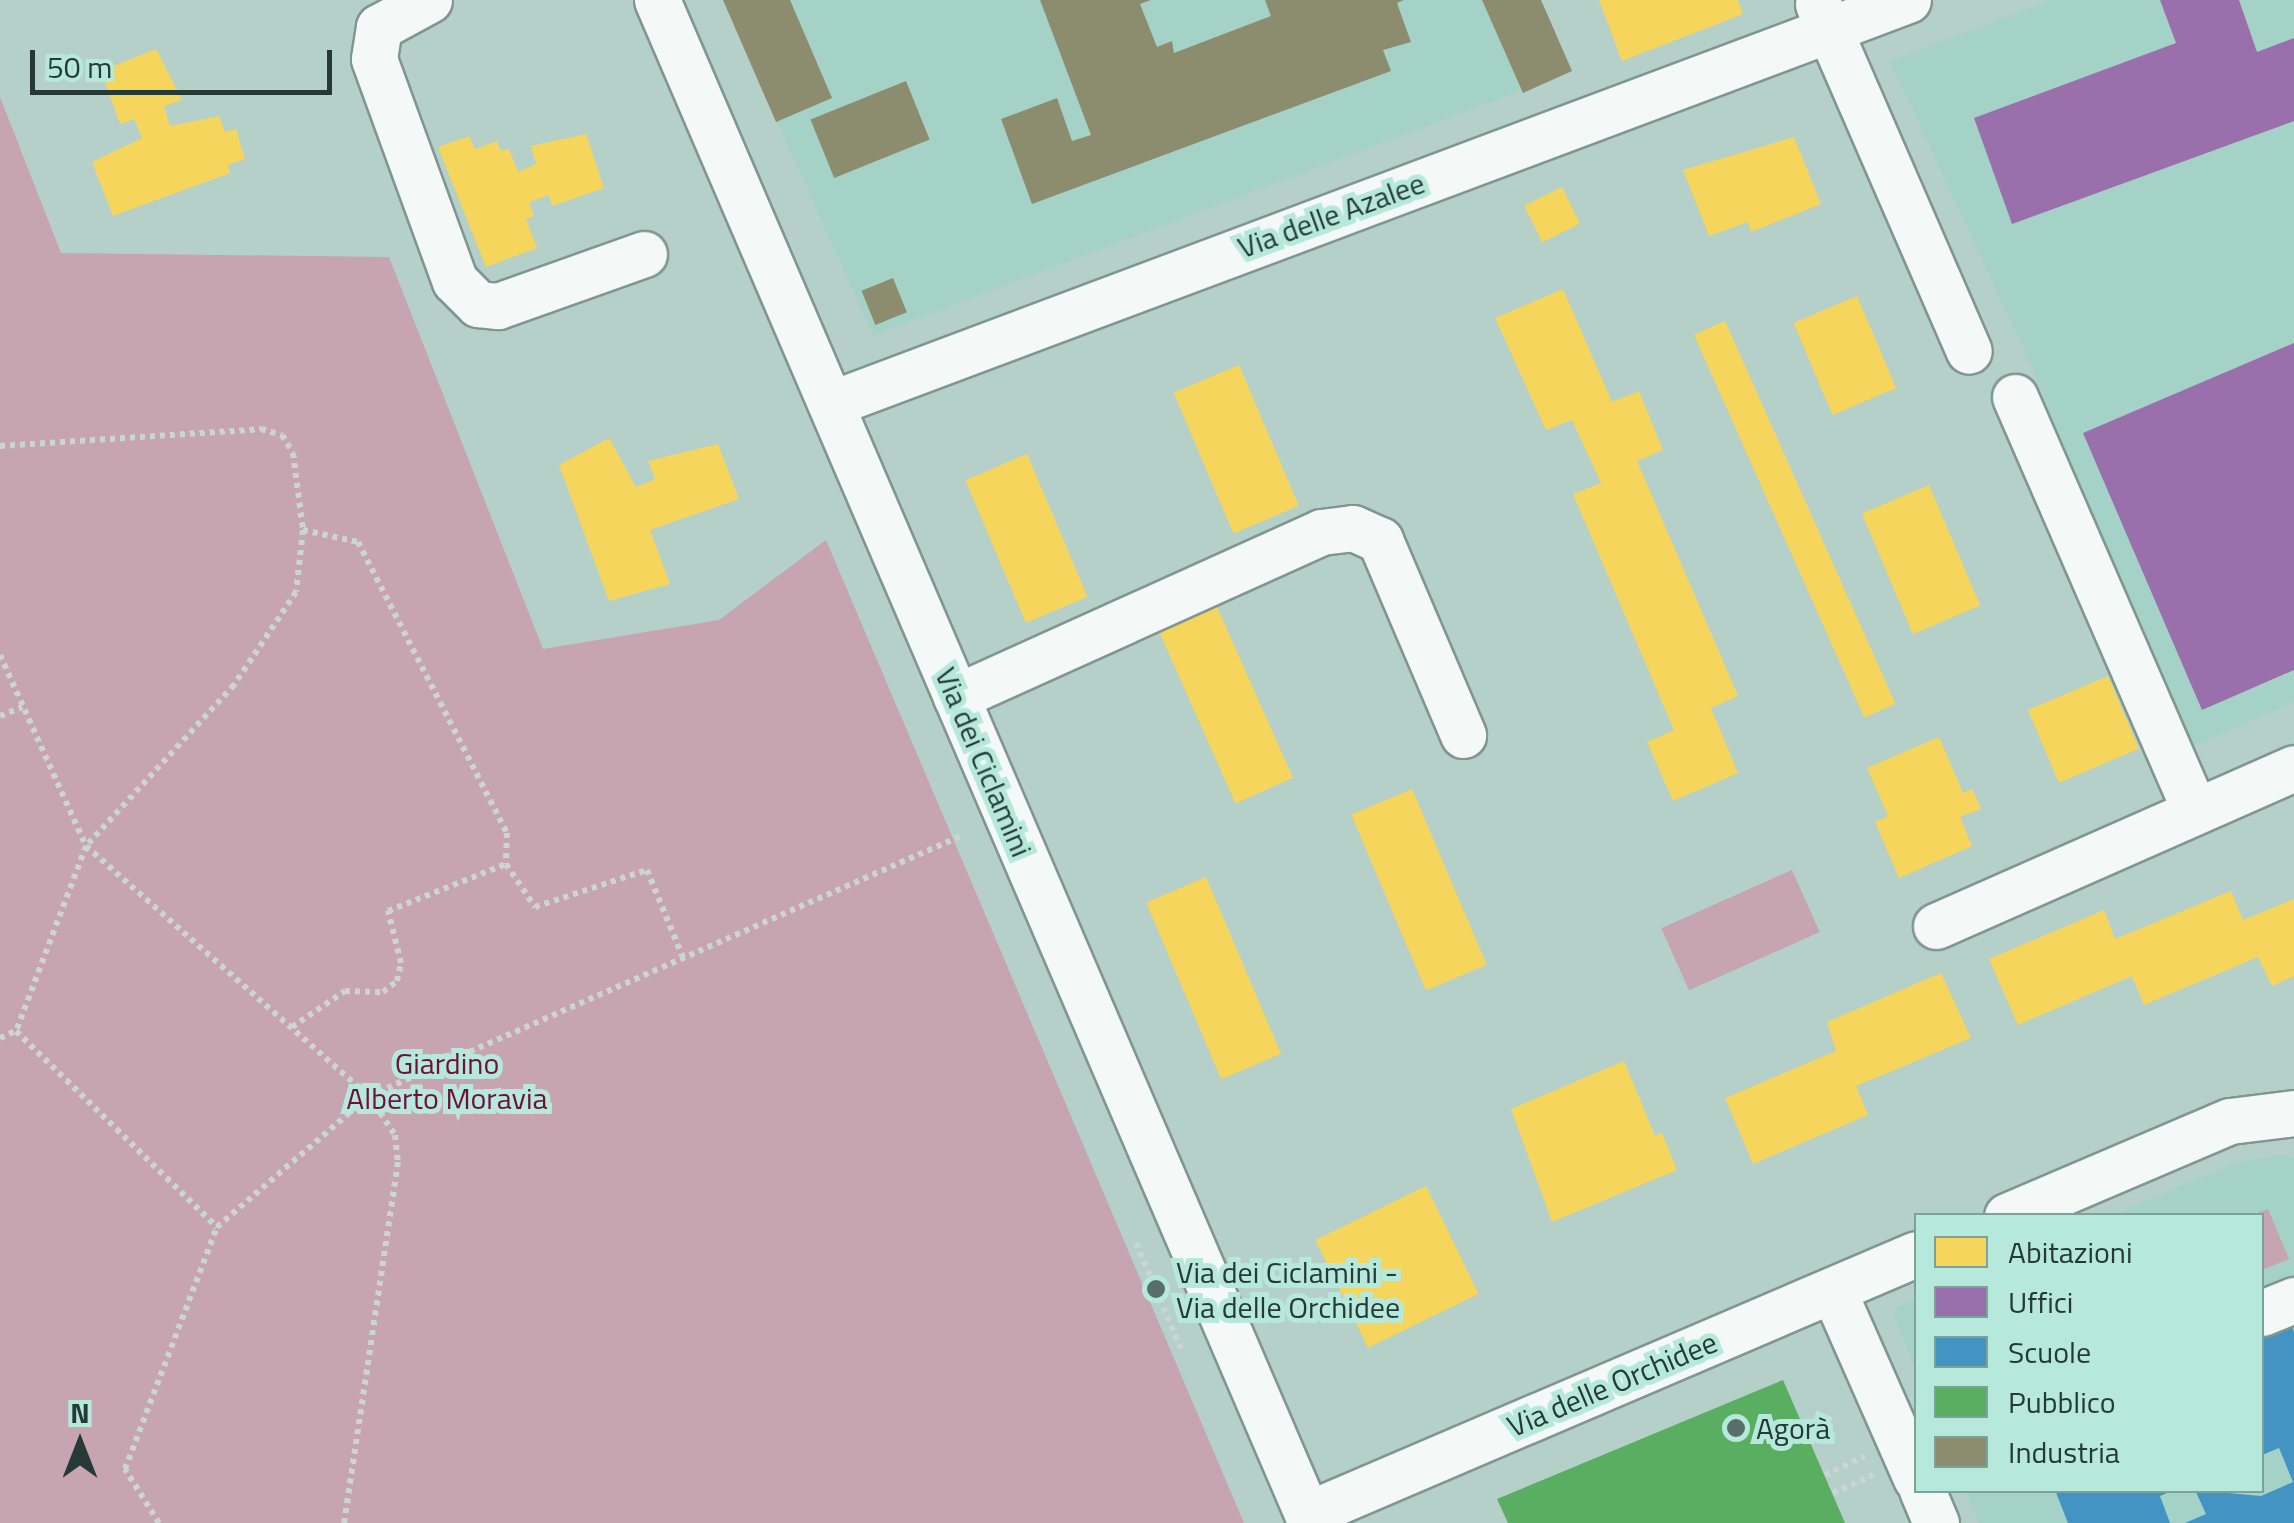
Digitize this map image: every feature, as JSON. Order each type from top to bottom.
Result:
[{"type":"street","points":[[429,0],[379,27],[374,59],[456,282],[478,304],[498,306],[644,254]]},
{"type":"street","name":"Via dei Ciclamini","points":[[658,0],[1310,1518]]},
{"type":"street","name":"Via delle Azalee","points":[[833,403],[1823,14],[1908,0]]},
{"type":"street","points":[[1823,14],[1970,350]]},
{"type":"street","points":[[2015,398],[2194,809]]},
{"type":"street","points":[[956,697],[1321,532],[1353,528],[1380,540],[1463,735]]},
{"type":"street","points":[[1936,926],[2294,768]]},
{"type":"street","points":[[2014,1213],[2230,1120],[2294,1112]]},
{"type":"street","name":"Via delle Orchidee","points":[[1310,1518],[1914,1255]]},
{"type":"street","points":[[1833,1290],[1914,1473]]},
{"type":"street","points":[[2264,1312],[2294,1300]]},
{"type":"street","points":[[1923,1493],[1936,1523]]},
{"type":"path","points":[[0,446],[262,429],[282,435],[293,453],[304,530],[296,592],[234,684],[86,846],[16,1032],[0,1038]]},
{"type":"path","points":[[304,530],[358,542],[507,834],[506,864],[535,906],[647,870],[684,960]]},
{"type":"path","points":[[0,655],[86,846],[369,1096],[394,1135],[398,1162],[344,1523]]},
{"type":"path","points":[[0,716],[22,708]]},
{"type":"path","points":[[159,1523],[125,1470],[217,1227],[369,1096],[964,835]]},
{"type":"path","points":[[292,1027],[345,991],[383,992],[398,981],[401,963],[388,911],[506,864]]},
{"type":"path","points":[[16,1032],[217,1227]]},
{"type":"path","points":[[1136,1243],[1181,1349]]},
{"type":"shaded area","points":[[723,0],[1541,0],[1572,71],[873,335]]},
{"type":"shaded area","points":[[2052,0],[2294,0],[2294,701],[2182,752],[2032,367],[1890,61]]},
{"type":"shaded area","points":[[2294,1157],[2294,1523],[1979,1523],[1967,1493],[2264,1493],[2264,1213],[2118,1213],[2244,1160]]},
{"type":"shaded area","points":[[1914,1301],[1914,1366],[1892,1310]]},
{"type":"green space","name":"Giardino Alberto Moravia","points":[[0,97],[61,253],[389,257],[543,649],[719,620],[826,540],[1244,1523],[0,1523]]},
{"type":"green space","points":[[1792,870],[1820,932],[1689,990],[1661,928]]},
{"type":"green space","points":[[2268,1209],[2289,1259],[2264,1269],[2264,1213],[2258,1213]]},
{"type":"building: Abitazioni","points":[[1599,0],[1738,0],[1743,14],[1622,61]]},
{"type":"building: Abitazioni","points":[[156,49],[182,100],[164,106],[170,126],[219,116],[225,132],[236,129],[245,159],[228,165],[230,173],[113,216],[92,162],[142,138],[134,119],[120,124],[101,71]]},
{"type":"building: Abitazioni","points":[[586,134],[604,188],[552,206],[549,195],[529,202],[534,216],[526,219],[537,248],[486,267],[438,147],[469,136],[475,149],[497,141],[501,151],[509,149],[518,172],[536,164],[531,146]]},
{"type":"building: Abitazioni","points":[[1794,137],[1821,204],[1751,232],[1748,222],[1709,236],[1683,170]]},
{"type":"building: Abitazioni","points":[[1562,187],[1580,224],[1542,242],[1524,205]]},
{"type":"building: Abitazioni","points":[[1563,289],[1612,402],[1639,391],[1663,450],[1637,461],[1738,696],[1711,708],[1738,773],[1673,801],[1647,742],[1674,730],[1573,494],[1601,483],[1572,420],[1546,430],[1495,318]]},
{"type":"building: Abitazioni","points":[[1857,296],[1896,388],[1833,415],[1793,323]]},
{"type":"building: Abitazioni","points":[[1725,321],[1895,704],[1864,718],[1694,335]]},
{"type":"building: Abitazioni","points":[[1239,365],[1299,506],[1233,534],[1174,393]]},
{"type":"building: Abitazioni","points":[[609,438],[636,487],[655,479],[648,461],[718,444],[739,499],[650,530],[670,584],[609,601],[559,465]]},
{"type":"building: Abitazioni","points":[[1027,454],[1088,597],[1026,623],[965,480]]},
{"type":"building: Abitazioni","points":[[1929,485],[1980,606],[1913,634],[1862,514]]},
{"type":"building: Abitazioni","points":[[1217,607],[1293,778],[1236,803],[1159,633]]},
{"type":"building: Abitazioni","points":[[2108,676],[2139,749],[2059,783],[2028,710]]},
{"type":"building: Abitazioni","points":[[1939,737],[1963,793],[1972,789],[1981,809],[1960,817],[1972,846],[1899,878],[1875,822],[1888,816],[1867,768]]},
{"type":"building: Abitazioni","points":[[1412,789],[1487,965],[1426,991],[1351,815]]},
{"type":"building: Abitazioni","points":[[1206,877],[1281,1054],[1221,1079],[1146,902]]},
{"type":"building: Abitazioni","points":[[2231,891],[2243,920],[2294,899],[2294,976],[2272,986],[2258,957],[2144,1005],[2132,976],[2018,1025],[1989,959],[2104,910],[2115,939]]},
{"type":"building: Abitazioni","points":[[1941,973],[1971,1038],[1856,1086],[1868,1115],[1753,1164],[1725,1098],[1836,1051],[1827,1022]]},
{"type":"building: Abitazioni","points":[[1624,1061],[1655,1136],[1662,1133],[1677,1170],[1552,1222],[1511,1109]]},
{"type":"building: Abitazioni","points":[[1426,1186],[1479,1294],[1368,1348],[1315,1240]]},
{"type":"building: Uffici","points":[[2160,0],[2239,0],[2257,52],[2294,38],[2294,121],[2012,224],[1974,118],[2176,43]]},
{"type":"building: Uffici","points":[[2294,343],[2294,670],[2202,710],[2083,433]]},
{"type":"building: Scuole","points":[[2289,1319],[2294,1332],[2294,1523],[2185,1523],[2206,1514],[2196,1493],[2261,1496],[2293,1482],[2279,1448],[2264,1454],[2264,1329]]},
{"type":"building: Scuole","points":[[2056,1493],[2167,1493],[2160,1496],[2170,1523],[2068,1523]]},
{"type":"building: Pubblico","name":"Agorà","points":[[1783,1380],[1845,1523],[1508,1523],[1497,1499]]},
{"type":"building: Industria","points":[[723,0],[790,0],[832,98],[776,122]]},
{"type":"building: Industria","points":[[1040,0],[1151,0],[1140,4],[1157,47],[1172,41],[1174,53],[1271,16],[1265,0],[1404,0],[1397,3],[1411,42],[1383,50],[1391,71],[1032,204],[1001,119],[1057,98],[1072,141],[1091,135]]},
{"type":"building: Industria","points":[[1482,0],[1541,0],[1572,71],[1523,93]]},
{"type":"building: Industria","points":[[906,81],[930,139],[834,178],[811,120]]},
{"type":"building: Industria","points":[[893,278],[907,312],[875,325],[861,291]]},
{"type":"place","name":"Via dei Ciclamini - Via delle Orchidee","points":[[1156,1289]]},
{"type":"place","name":"Agorà","points":[[1736,1428]]}]
